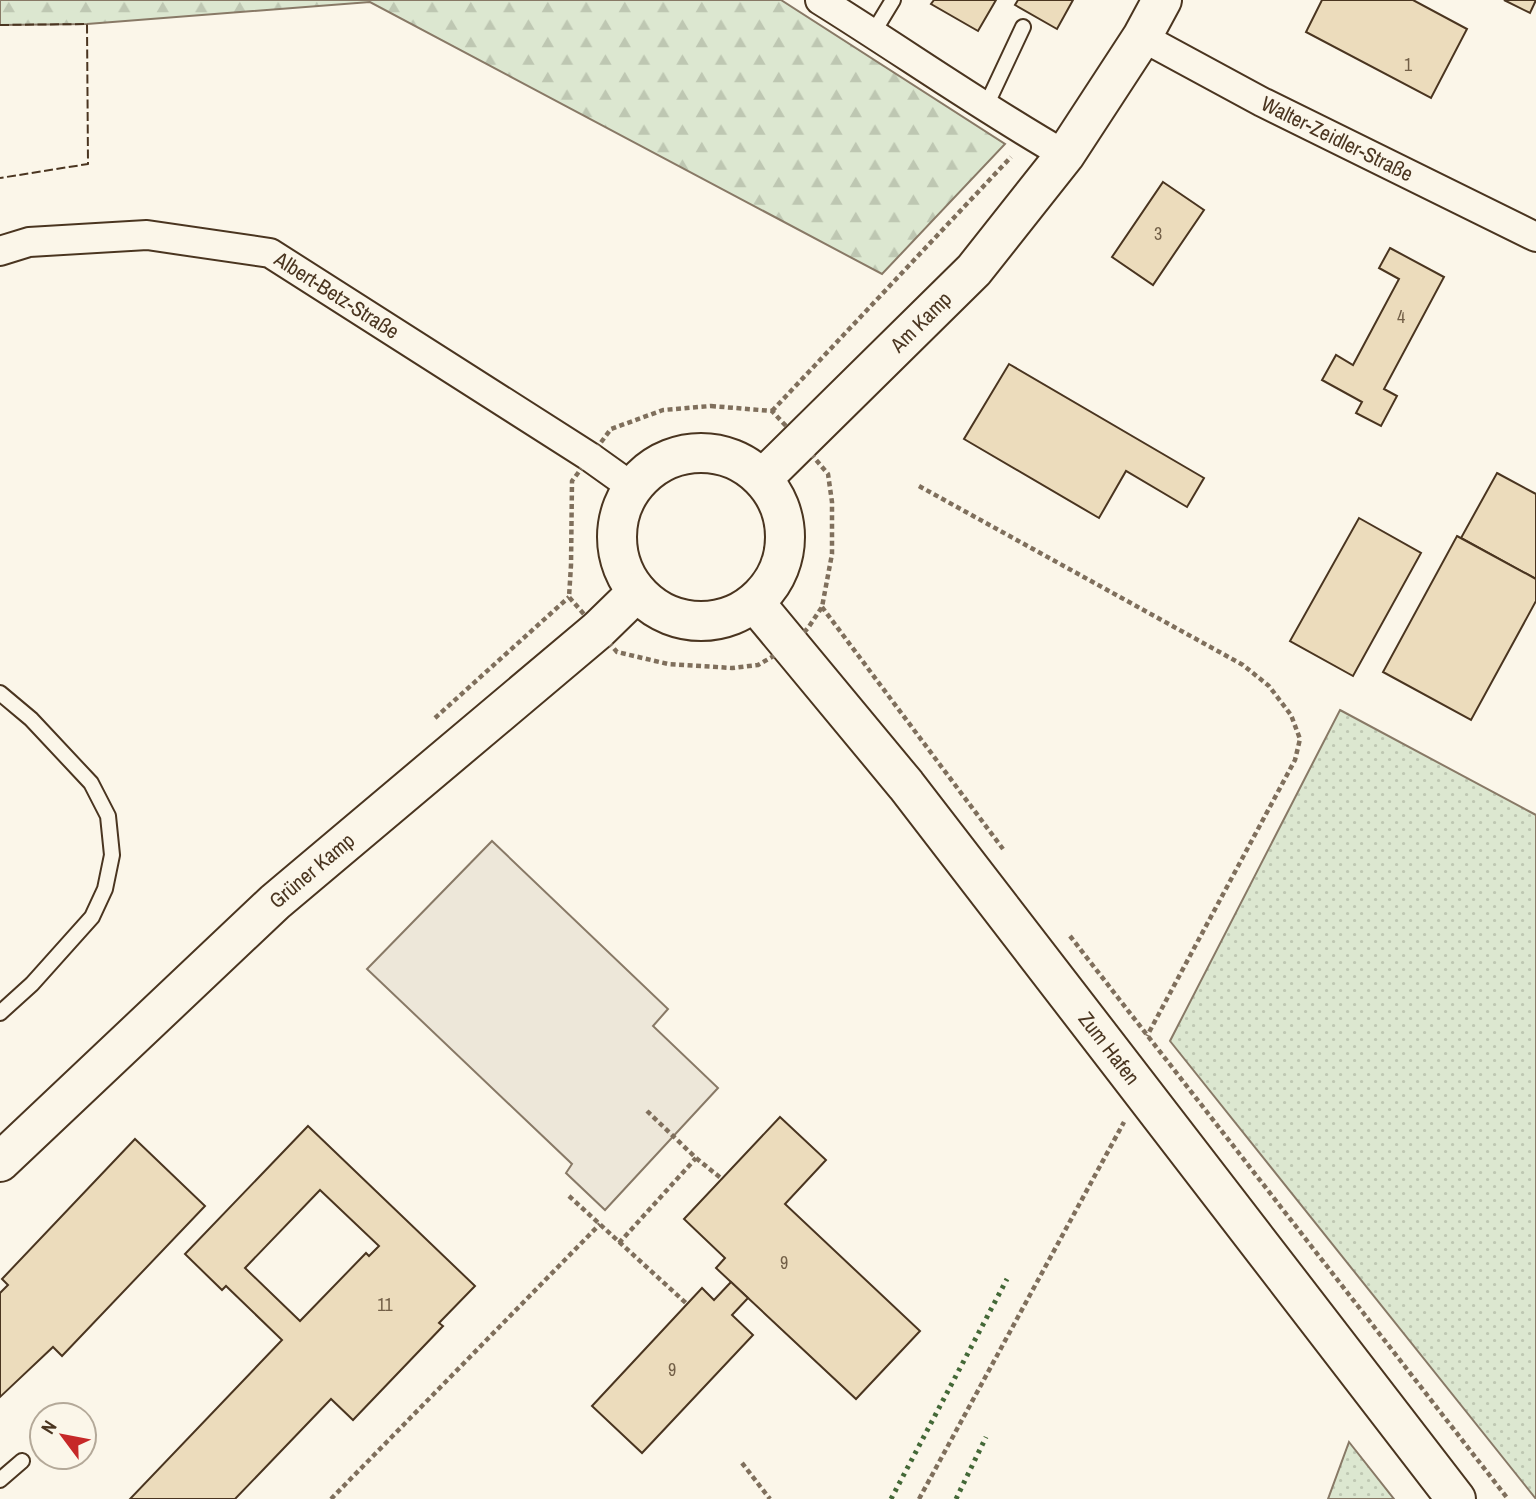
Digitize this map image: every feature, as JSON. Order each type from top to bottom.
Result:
[{"type":"main road","name":"Am Kamp","points":[[763,478],[974,270],[1065,155],[1142,37],[1162,0]]},
{"type":"main road","points":[[712,452],[739,460],[763,478],[779,502],[786,529],[784,556],[773,582],[755,603],[733,616],[708,621],[676,618],[657,609],[637,592],[621,564],[617,534],[621,509],[632,487],[658,464],[684,453],[712,452]]},
{"type":"main road","name":"Grüner Kamp","points":[[0,1162],[275,902],[598,630],[637,592]]},
{"type":"main road","name":"Zum Hafen","points":[[755,603],[906,785],[1456,1499]]},
{"type":"street","points":[[820,0],[985,108],[1065,155]]},
{"type":"street","name":"Walter-Zeidler-Straße","points":[[1142,37],[1262,102],[1536,237]]},
{"type":"street","name":"Albert-Betz-Straße","points":[[0,251],[29,242],[147,235],[271,253],[590,457],[632,487]]},
{"type":"lane","points":[[873,33],[894,0]]},
{"type":"lane","points":[[985,108],[1023,27]]},
{"type":"lane","points":[[0,692],[31,719],[91,783],[108,816],[112,855],[105,889],[92,917],[32,984],[0,1013]]},
{"type":"lane","points":[[0,1480],[22,1461]]},
{"type":"path","points":[[772,411],[1031,136]]},
{"type":"path","points":[[711,406],[772,411],[800,441],[828,474],[832,502],[832,554],[822,607],[808,628],[791,646],[758,665],[732,667],[668,664],[617,652],[569,597],[572,481],[611,429],[663,410],[711,406]]},
{"type":"path","points":[[919,486],[1243,665],[1269,686],[1291,715],[1300,739],[1295,760],[1148,1035],[1134,1081],[919,1499]]},
{"type":"path","points":[[822,607],[1011,859]]},
{"type":"path","points":[[1070,936],[1508,1499]]},
{"type":"path","points":[[647,1111],[722,1179]]},
{"type":"path","points":[[619,1244],[696,1158]]},
{"type":"path","points":[[569,1196],[687,1304]]},
{"type":"path","points":[[331,1499],[600,1224]]},
{"type":"path","points":[[742,1463],[770,1499]]},
{"type":"green space","points":[[0,0],[781,0],[1005,144],[882,274],[370,2],[87,24],[0,25]]},
{"type":"green space","points":[[1340,710],[1536,815],[1536,1499],[1170,1041]]},
{"type":"green space","points":[[1349,1442],[1394,1499],[1328,1499]]},
{"type":"shaded area","points":[[492,841],[668,1009],[653,1026],[718,1088],[605,1210],[566,1173],[572,1164],[367,969]]},
{"type":"building","points":[[934,0],[996,0],[978,31],[931,4]]},
{"type":"building","points":[[1018,0],[1073,0],[1057,29],[1015,5]]},
{"type":"building","points":[[1322,0],[1413,0],[1467,29],[1431,98],[1306,32]]},
{"type":"building","points":[[1504,0],[1536,0],[1530,13]]},
{"type":"building","points":[[1163,182],[1204,210],[1153,285],[1112,257]]},
{"type":"building","points":[[1390,248],[1444,277],[1384,389],[1397,396],[1381,426],[1356,413],[1362,402],[1322,380],[1336,355],[1353,365],[1399,279],[1379,268]]},
{"type":"building","points":[[1009,364],[1204,478],[1187,507],[1126,471],[1099,518],[964,439]]},
{"type":"building","points":[[1497,473],[1536,494],[1536,579],[1461,538]]},
{"type":"building","points":[[1359,518],[1421,553],[1353,676],[1290,641]]},
{"type":"building","points":[[1457,536],[1536,579],[1536,601],[1471,720],[1383,672]]},
{"type":"building","points":[[780,1117],[826,1160],[785,1204],[920,1331],[856,1399],[716,1268],[725,1258],[684,1219]]},
{"type":"building","points":[[308,1126],[475,1286],[439,1323],[443,1326],[353,1420],[331,1399],[235,1499],[130,1499],[282,1340],[226,1286],[222,1290],[185,1254]],"holes":[[[320,1190],[379,1246],[369,1256],[366,1253],[300,1321],[245,1268]]]},
{"type":"building","points":[[135,1139],[205,1206],[62,1356],[53,1347],[0,1397],[0,1293],[8,1285],[2,1279]]},
{"type":"building","points":[[731,1282],[748,1298],[732,1315],[753,1335],[642,1453],[592,1406],[702,1288],[714,1300]]},
{"type":"hedge","points":[[891,1499],[1007,1279]]},
{"type":"hedge","points":[[956,1499],[986,1437]]},
{"type":"fence","points":[[0,25],[87,24],[88,164],[0,178]]}]
